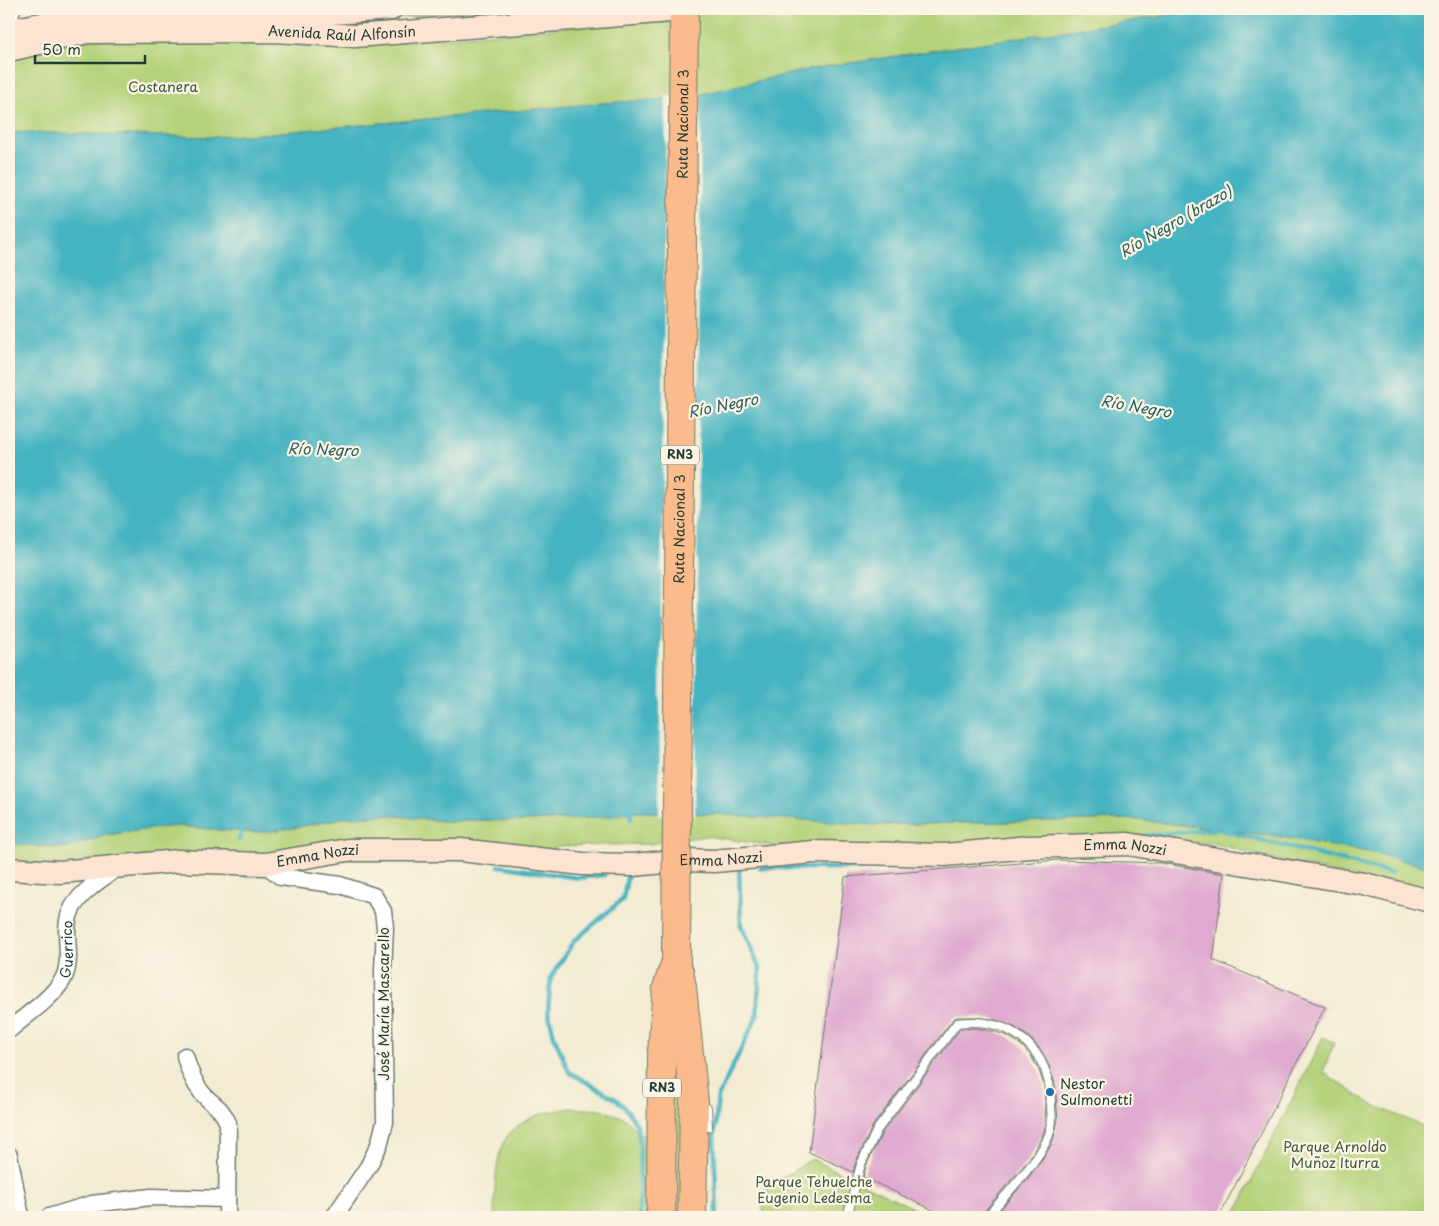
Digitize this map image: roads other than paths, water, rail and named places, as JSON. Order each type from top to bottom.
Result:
[{"type":"highway","name":"Ruta Nacional 3","points":[[676,961],[684,9]]},
{"type":"highway","name":"RN3","points":[[676,961],[682,987],[694,1102],[700,1116],[692,1217]]},
{"type":"highway","name":"RN3","points":[[661,1217],[662,1044],[667,988],[676,961]]},
{"type":"street","points":[[9,21],[12,9]]},
{"type":"street","name":"Avenida Raúl Alfonsín","points":[[10,42],[87,32],[161,18],[275,31],[324,19],[391,9]]},
{"type":"street","name":"Avenida Raúl Alfonsín","points":[[324,19],[355,36],[464,29],[671,11],[676,9]]},
{"type":"street","name":"Emma Nozzi","points":[[9,868],[60,872],[178,861],[265,864],[347,850],[460,850],[583,864],[633,865],[686,860],[714,861],[813,852],[945,855],[1029,848],[1128,844],[1364,884],[1430,902]]},
{"type":"street","name":"José María Mascarello","points":[[265,864],[281,877],[340,885],[374,896],[383,910],[385,927],[383,970],[385,1122],[379,1145],[368,1167],[334,1217]]},
{"type":"street","name":"Guerrico","points":[[9,1030],[52,993],[63,980],[68,963],[67,925],[72,908],[82,895],[119,866]]},
{"type":"street","points":[[186,1056],[190,1073],[196,1086],[222,1110],[228,1123],[227,1217]]},
{"type":"street","points":[[9,1155],[21,1217]]},
{"type":"street","points":[[49,1217],[92,1204],[152,1197],[228,1199]]},
{"type":"lane","points":[[847,1217],[861,1164],[877,1130],[957,1023],[974,1021],[998,1025],[1028,1043],[1040,1060],[1051,1090],[1051,1128],[1039,1155],[987,1217]]},
{"type":"water","points":[[1209,9],[1430,9],[1430,868],[1379,854],[1276,836],[1130,819],[875,825],[713,814],[631,812],[612,816],[562,820],[468,820],[450,822],[387,815],[348,817],[263,832],[176,826],[107,835],[68,848],[9,844],[9,132],[210,137],[603,103],[684,98],[810,69]]},
{"type":"waterway","points":[[631,812],[631,819]]},
{"type":"waterway","points":[[1144,836],[1217,829],[1391,873]]},
{"type":"waterway","points":[[239,840],[242,832]]},
{"type":"waterway","points":[[760,868],[860,868],[885,864]]},
{"type":"waterway","points":[[499,866],[578,878],[605,875]]},
{"type":"waterway","points":[[717,1217],[714,1138],[718,1097],[757,1016],[760,969],[741,926],[739,867]]},
{"type":"waterway","points":[[628,873],[623,899],[574,941],[551,977],[548,1011],[554,1036],[569,1072],[616,1099],[628,1111],[637,1125],[640,1145],[639,1217]]},
{"type":"waterway","points":[[232,874],[251,875]]},
{"type":"place","name":"Nestor Sulmonetti","points":[[1050,1092]]},
{"type":"park label","name":"Costanera","points":[[163,87]]},
{"type":"park label","name":"Parque Arnoldo Muñoz Iturra","points":[[1335,1156]]},
{"type":"park label","name":"Parque Tehuelche Eugenio Ledesma","points":[[814,1190]]},
{"type":"water label","name":"Río Negro (brazo)","points":[[1176,222]]},
{"type":"water label","name":"Río Negro","points":[[723,406]]},
{"type":"water label","name":"Río Negro","points":[[1136,407]]},
{"type":"water label","name":"Río Negro","points":[[323,450]]}]
